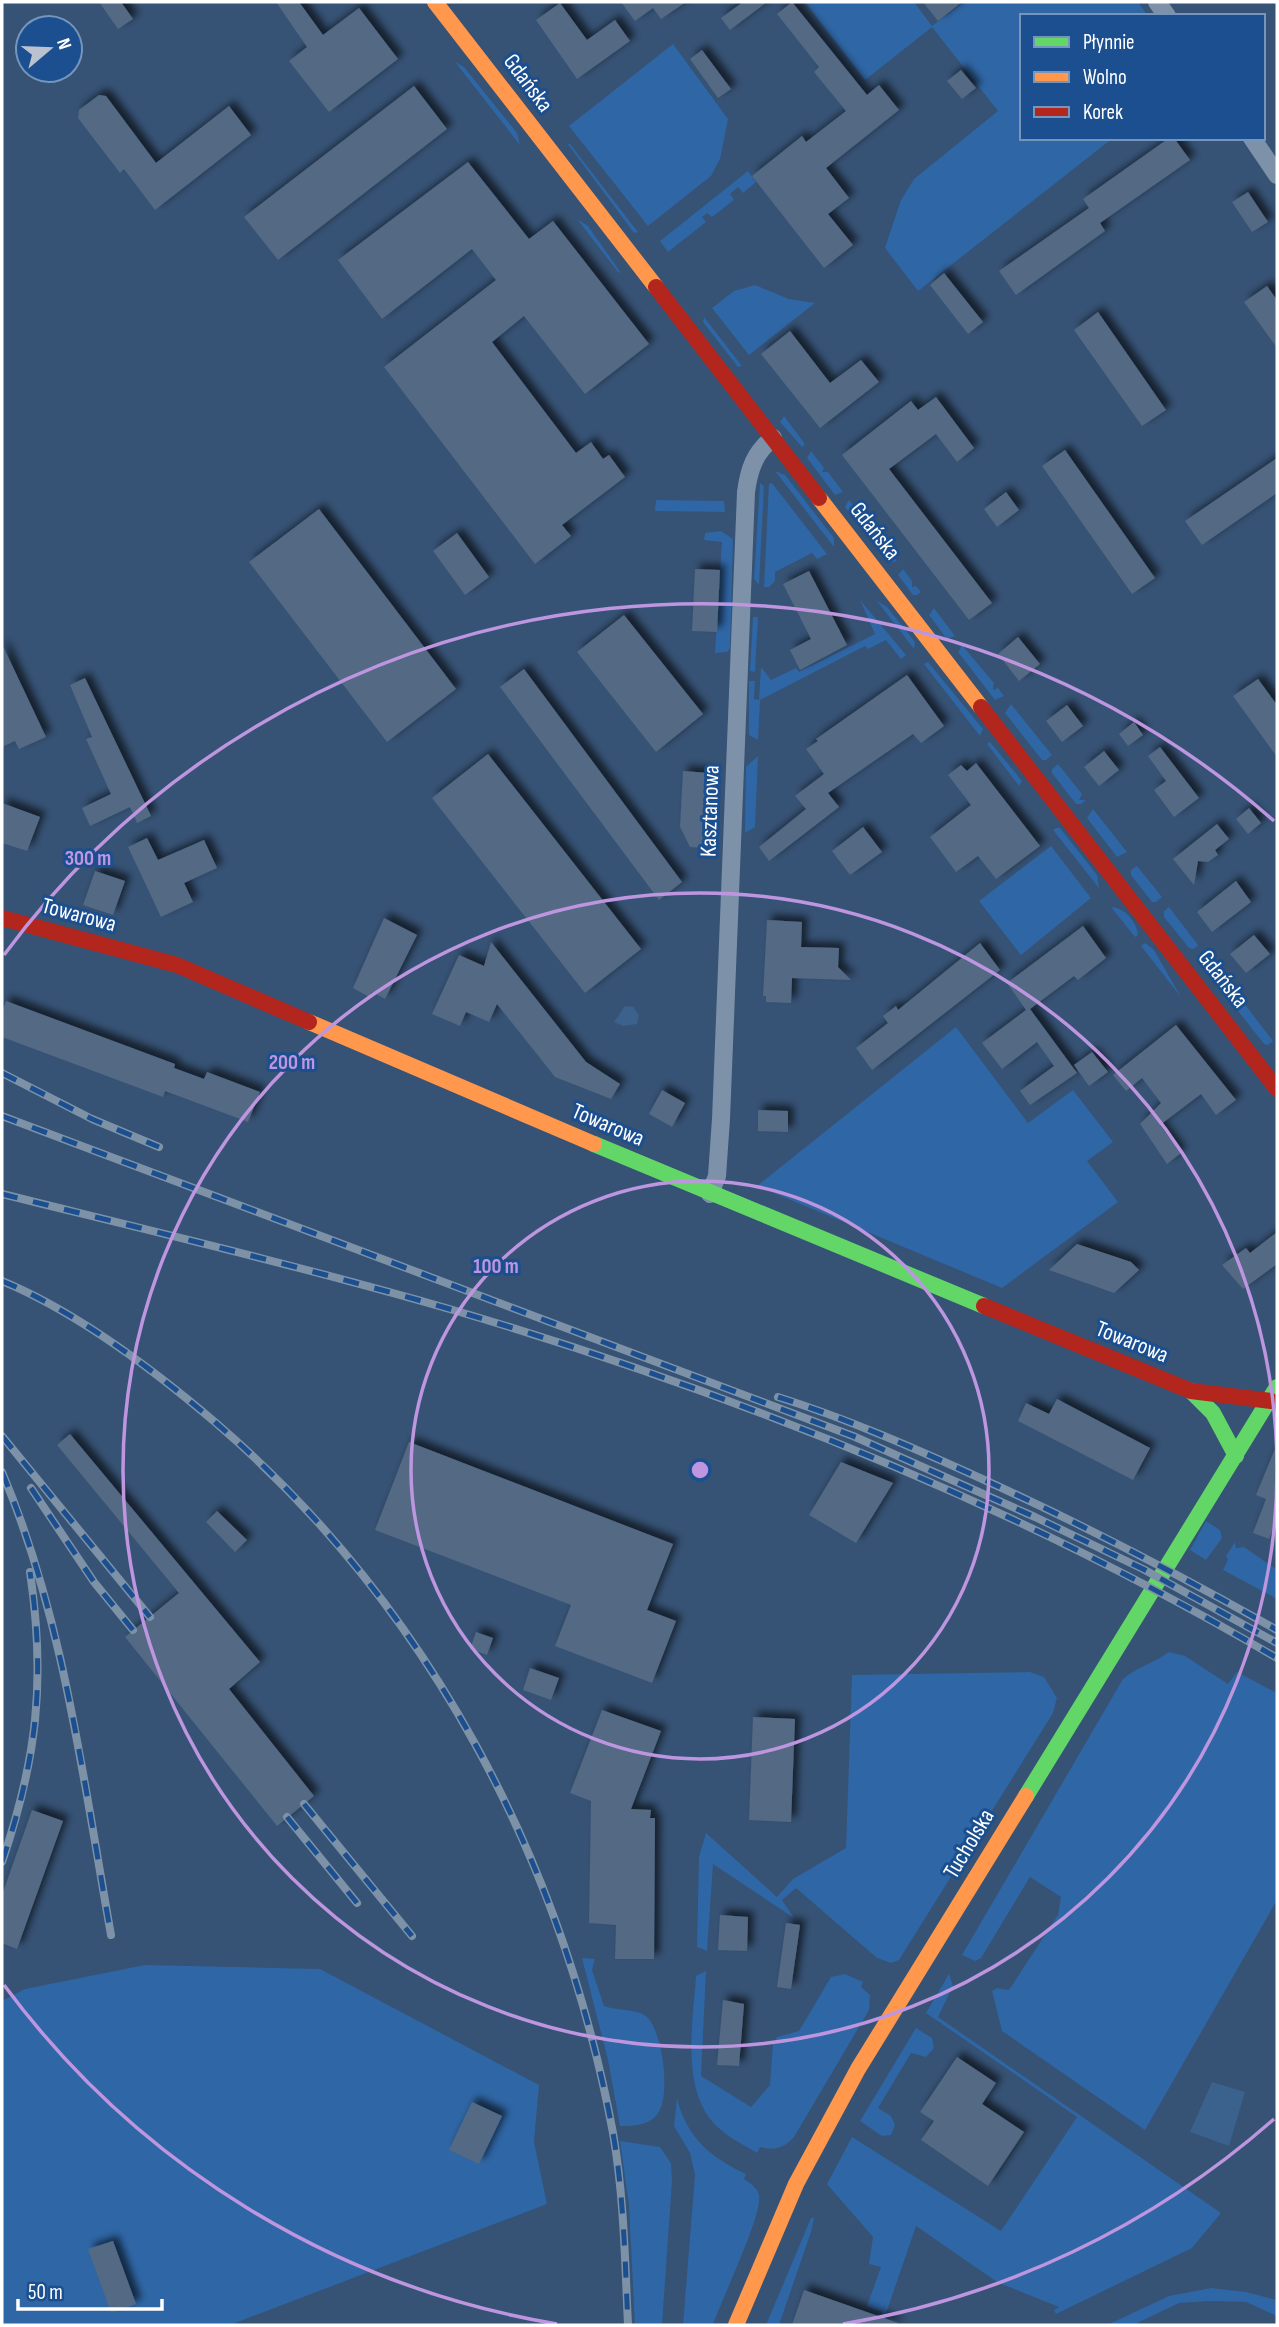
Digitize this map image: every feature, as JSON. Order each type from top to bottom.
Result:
[{"type":"main road","name":"Gdańska","points":[[435,2],[1277,1089]]},
{"type":"main road","name":"Towarowa","points":[[2,918],[177,965],[710,1194],[1191,1391],[1275,1395]]},
{"type":"main road","name":"Towarowa","points":[[1191,1391],[1213,1413],[1236,1456]]},
{"type":"main road","name":"Tucholska","points":[[736,2325],[796,2184],[858,2069],[1275,1395]]},
{"type":"street","points":[[1253,140],[1277,175]]},
{"type":"street","name":"Kasztanowa","points":[[710,1194],[717,1176],[721,1119],[746,492],[749,472],[757,455],[773,438]]},
{"type":"shaded area","points":[[805,2],[914,2],[932,26],[964,2],[1138,2],[1147,14],[1020,14],[1020,140],[1110,140],[918,291],[885,248],[901,200],[914,179],[998,111],[932,27],[865,80]]},
{"type":"shaded area","points":[[673,44],[728,119],[720,159],[711,176],[648,226],[569,126]]},
{"type":"shaded area","points":[[455,62],[464,67],[517,133],[520,145]]},
{"type":"shaded area","points":[[567,143],[570,144],[638,232],[634,233]]},
{"type":"shaded area","points":[[748,171],[756,182],[743,193],[738,187],[730,194],[734,200],[712,217],[707,213],[702,217],[706,222],[668,252],[660,241]]},
{"type":"shaded area","points":[[577,219],[588,226],[621,273],[618,272]]},
{"type":"shaded area","points":[[755,285],[789,299],[815,303],[749,355],[712,308],[734,291]]},
{"type":"shaded area","points":[[704,317],[742,366],[738,367],[703,322]]},
{"type":"shaded area","points":[[784,416],[805,444],[802,447],[780,422]]},
{"type":"shaded area","points":[[811,451],[824,468],[822,472],[828,472],[843,492],[835,495],[807,458]]},
{"type":"shaded area","points":[[775,471],[785,475],[834,538],[834,547]]},
{"type":"shaded area","points":[[760,483],[764,486],[759,585],[754,579]]},
{"type":"shaded area","points":[[772,483],[827,554],[817,559],[812,553],[775,572],[775,581],[769,587],[764,587],[769,484]]},
{"type":"shaded area","points":[[656,500],[724,501],[725,512],[655,511]]},
{"type":"shaded area","points":[[849,500],[871,527],[866,531],[845,507]]},
{"type":"shaded area","points":[[721,531],[733,539],[730,648],[727,652],[715,653],[722,542],[704,540],[705,533]]},
{"type":"shaded area","points":[[877,534],[897,561],[889,563],[871,541]]},
{"type":"shaded area","points":[[903,569],[912,581],[912,587],[916,586],[921,592],[917,595],[913,595],[898,575]]},
{"type":"shaded area","points":[[860,600],[906,655],[901,659],[886,640],[868,649],[865,646],[760,700],[758,740],[749,735],[749,681],[755,681],[754,699],[759,700],[761,667],[771,680],[796,668],[799,672],[875,634]]},
{"type":"shaded area","points":[[877,601],[887,607],[915,642],[914,649]]},
{"type":"shaded area","points":[[934,608],[955,636],[947,639],[929,615]]},
{"type":"shaded area","points":[[753,617],[758,617],[755,672],[750,671]]},
{"type":"shaded area","points":[[962,645],[994,683],[993,690],[998,688],[1004,696],[995,700],[958,652]]},
{"type":"shaded area","points":[[928,662],[983,729],[980,736],[924,664]]},
{"type":"shaded area","points":[[1011,704],[1052,755],[1046,760],[1042,760],[1005,713]]},
{"type":"shaded area","points":[[990,742],[1022,781],[1019,786],[987,744]]},
{"type":"shaded area","points":[[758,756],[755,827],[745,833],[746,767]]},
{"type":"shaded area","points":[[1058,764],[1082,794],[1079,800],[1086,800],[1081,804],[1076,804],[1052,773],[1052,769]]},
{"type":"shaded area","points":[[1093,809],[1127,852],[1117,857],[1087,818]]},
{"type":"shaded area","points":[[1060,828],[1097,875],[1099,888],[1053,830]]},
{"type":"shaded area","points":[[1051,846],[1091,898],[1021,955],[979,901]]},
{"type":"shaded area","points":[[1137,866],[1162,897],[1156,902],[1152,902],[1131,875],[1131,870]]},
{"type":"shaded area","points":[[1111,907],[1121,910],[1129,917],[1138,935],[1135,937]]},
{"type":"shaded area","points":[[1169,907],[1198,945],[1194,949],[1189,948],[1164,917],[1164,911]]},
{"type":"shaded area","points":[[1145,943],[1154,950],[1181,997],[1141,946]]},
{"type":"shaded area","points":[[1214,964],[1273,1041],[1268,1045],[1264,1044],[1208,973]]},
{"type":"shaded area","points":[[625,1006],[633,1007],[639,1015],[637,1024],[623,1026],[614,1022]]},
{"type":"shaded area","points":[[956,1027],[1028,1123],[1073,1090],[1113,1142],[1087,1161],[1118,1202],[1002,1288],[757,1186]]},
{"type":"shaded area","points":[[1206,1521],[1220,1530],[1222,1538],[1206,1560],[1190,1550]]},
{"type":"shaded area","points":[[1235,1542],[1236,1548],[1244,1547],[1277,1570],[1277,1599],[1223,1570],[1228,1560],[1226,1556]]},
{"type":"shaded area","points":[[1169,1652],[1185,1656],[1228,1684],[1237,1672],[1277,1693],[1277,1900],[1145,2130],[1002,2031],[992,1991],[997,1988],[1009,1990],[1058,1915],[1061,1897],[1030,1877],[981,1958],[975,1961],[962,1955],[1123,1679]]},
{"type":"shaded area","points":[[1030,1672],[1044,1677],[1057,1698],[1053,1713],[899,1960],[891,1963],[877,1958],[796,1888],[782,1900],[794,1918],[713,1864],[707,1951],[697,1947],[699,1857],[706,1833],[777,1897],[793,1879],[846,1848],[852,1675]]},
{"type":"shaded area","points":[[582,1958],[595,1959],[592,1970],[604,2006],[643,2014],[653,2025],[664,2066],[664,2096],[656,2116],[644,2124],[620,2126],[608,2060]]},
{"type":"shaded area","points":[[145,1965],[320,1969],[539,2085],[534,2142],[547,2204],[230,2325],[2,2325],[2,2001],[25,1989]]},
{"type":"shaded area","points":[[706,1971],[701,2076],[751,2107],[770,2085],[773,2043],[777,2037],[799,2031],[831,1977],[845,1974],[863,1982],[861,1987],[870,1995],[869,2010],[794,2137],[783,2146],[770,2149],[760,2147],[757,2153],[721,2130],[708,2116],[699,2098],[694,2079],[692,2036],[696,1976]]},
{"type":"shaded area","points":[[949,1974],[953,1986],[938,2017],[1221,2213],[1192,2248],[1056,2314],[1054,2310],[1059,2307],[997,2282],[916,2226],[882,2325],[877,2325],[882,2312],[867,2306],[881,2267],[869,2264],[873,2237],[827,2184],[852,2137],[1001,2231],[1077,2117],[926,2013]]},
{"type":"shaded area","points":[[916,2028],[932,2038],[934,2048],[926,2057],[911,2053],[878,2108],[891,2116],[895,2125],[891,2135],[882,2136],[860,2121]]},
{"type":"shaded area","points":[[1212,2082],[1245,2092],[1229,2146],[1190,2132]]},
{"type":"shaded area","points":[[677,2098],[687,2124],[702,2145],[721,2161],[746,2174],[744,2179],[755,2187],[759,2195],[755,2220],[713,2325],[683,2325],[695,2175],[690,2153],[674,2126]]},
{"type":"shaded area","points":[[620,2141],[660,2147],[671,2163],[662,2325],[635,2325],[629,2206]]},
{"type":"shaded area","points":[[811,2218],[814,2218],[811,2232],[779,2325],[766,2325]]},
{"type":"shaded area","points":[[1211,2288],[1246,2292],[1277,2300],[1277,2316],[1246,2302],[1209,2301],[1179,2303],[1133,2325],[1107,2325],[1169,2296]]},
{"type":"building","points":[[99,2],[121,2],[133,19],[118,29]]},
{"type":"building","points":[[276,2],[299,2],[323,35],[359,8],[398,59],[329,112],[289,61],[307,47]]},
{"type":"building","points":[[621,2],[686,2],[661,19],[653,8],[635,21]]},
{"type":"building","points":[[743,2],[767,2],[730,30],[721,18]]},
{"type":"building","points":[[792,2],[867,95],[879,85],[899,110],[826,168],[849,198],[828,214],[853,245],[824,268],[752,176],[802,136],[806,142],[846,111],[814,72],[819,67],[777,14]]},
{"type":"building","points":[[923,2],[962,2],[938,21]]},
{"type":"building","points":[[560,3],[587,40],[615,20],[630,41],[577,79],[536,20]]},
{"type":"building","points":[[702,50],[731,89],[718,98],[690,59]]},
{"type":"building","points":[[961,70],[976,88],[962,99],[947,81]]},
{"type":"building","points":[[414,86],[447,129],[278,260],[244,217]]},
{"type":"building","points":[[99,95],[106,96],[156,163],[229,106],[251,135],[155,210],[124,169],[120,173],[78,118],[79,110]]},
{"type":"building","points":[[1166,140],[1175,140],[1190,160],[1100,223],[1105,231],[1016,295],[999,271],[1089,208],[1083,199]]},
{"type":"building","points":[[468,162],[529,239],[553,221],[649,344],[585,394],[524,316],[492,342],[576,453],[591,442],[603,459],[609,455],[625,477],[562,525],[571,536],[535,564],[384,367],[496,280],[472,249],[382,319],[338,260]]},
{"type":"building","points":[[1248,192],[1268,222],[1252,232],[1232,202]]},
{"type":"building","points":[[944,273],[983,322],[968,334],[930,285]]},
{"type":"building","points":[[1267,286],[1277,300],[1277,348],[1244,302]]},
{"type":"building","points":[[1098,312],[1166,410],[1142,426],[1074,330]]},
{"type":"building","points":[[790,331],[830,383],[861,360],[879,382],[820,428],[761,354]]},
{"type":"building","points":[[936,397],[974,448],[957,462],[936,434],[889,469],[992,603],[969,620],[842,455],[911,401],[918,410]]},
{"type":"building","points":[[1065,450],[1155,578],[1132,594],[1042,466]]},
{"type":"building","points":[[1277,458],[1277,493],[1202,545],[1185,521]]},
{"type":"building","points":[[1006,492],[1019,510],[997,527],[984,509]]},
{"type":"building","points":[[319,509],[456,689],[387,742],[249,562]]},
{"type":"building","points":[[457,533],[489,577],[465,595],[433,551]]},
{"type":"building","points":[[695,569],[720,570],[717,632],[692,631]]},
{"type":"building","points":[[809,571],[847,645],[800,670],[790,650],[811,639],[783,584]]},
{"type":"building","points":[[624,615],[703,714],[656,752],[577,652]]},
{"type":"building","points":[[1018,637],[1040,664],[1019,681],[998,654]]},
{"type":"building","points":[[2,644],[46,737],[19,749],[15,741],[2,747]]},
{"type":"building","points":[[524,669],[682,882],[659,900],[500,687]]},
{"type":"building","points":[[907,675],[944,726],[921,743],[913,734],[828,793],[839,807],[769,861],[759,847],[806,809],[795,796],[824,774],[806,749],[818,741],[816,739]]},
{"type":"building","points":[[85,678],[151,816],[137,823],[130,807],[90,826],[82,808],[111,794],[86,739],[92,737],[70,685]]},
{"type":"building","points":[[1258,679],[1277,705],[1277,757],[1233,696]]},
{"type":"building","points":[[1067,705],[1083,726],[1062,742],[1046,721]]},
{"type":"building","points":[[1134,722],[1143,735],[1128,746],[1119,734]]},
{"type":"building","points":[[1160,747],[1199,798],[1174,817],[1154,790],[1166,781],[1148,756]]},
{"type":"building","points":[[1104,751],[1119,770],[1099,786],[1084,767]]},
{"type":"building","points":[[488,754],[641,949],[585,993],[432,798]]},
{"type":"building","points":[[976,763],[1040,846],[996,879],[978,856],[956,872],[930,837],[971,805],[948,775],[961,765],[967,771]]},
{"type":"building","points":[[683,771],[709,773],[705,848],[690,847],[680,827]]},
{"type":"building","points":[[2,803],[40,817],[27,851],[2,843]]},
{"type":"building","points":[[1249,808],[1261,823],[1248,834],[1236,819]]},
{"type":"building","points":[[1217,824],[1229,839],[1215,850],[1218,855],[1208,862],[1198,861],[1194,885],[1173,859]]},
{"type":"building","points":[[863,827],[882,852],[850,875],[832,851]]},
{"type":"building","points":[[147,838],[158,860],[204,840],[217,868],[184,883],[193,902],[161,917],[128,847]]},
{"type":"building","points":[[95,871],[125,881],[113,915],[83,905]]},
{"type":"building","points":[[1236,881],[1251,902],[1212,932],[1197,912]]},
{"type":"building","points":[[384,918],[417,935],[385,999],[372,992],[369,997],[353,988]]},
{"type":"building","points":[[767,920],[802,922],[801,947],[839,948],[838,967],[851,980],[792,978],[791,1003],[766,1002],[766,996],[763,996]]},
{"type":"building","points":[[1083,926],[1106,958],[1078,980],[1074,976],[1030,1009],[1077,1073],[1030,1105],[1020,1091],[1054,1066],[1037,1042],[1002,1069],[982,1043],[1026,1010],[1007,983]]},
{"type":"building","points":[[1254,935],[1270,954],[1246,973],[1230,954]]},
{"type":"building","points":[[491,942],[586,1062],[620,1084],[611,1099],[555,1077],[497,1004],[489,1022],[466,1012],[460,1026],[432,1014],[459,955],[484,966]]},
{"type":"building","points":[[980,943],[1000,970],[872,1070],[856,1048],[888,1023],[883,1016],[896,1006],[898,1010]]},
{"type":"building","points":[[6,1001],[175,1064],[174,1068],[204,1079],[207,1072],[260,1092],[248,1122],[165,1091],[163,1097],[2,1037],[2,1012]]},
{"type":"building","points":[[1176,1025],[1236,1100],[1216,1115],[1201,1094],[1160,1125],[1181,1153],[1167,1164],[1140,1124],[1161,1103],[1142,1078],[1126,1091],[1113,1075]]},
{"type":"building","points":[[1092,1052],[1108,1072],[1089,1086],[1074,1065]]},
{"type":"building","points":[[662,1090],[685,1103],[672,1127],[649,1114]]},
{"type":"building","points":[[758,1110],[788,1111],[788,1132],[758,1131]]},
{"type":"building","points":[[1277,1232],[1277,1264],[1243,1289],[1222,1265],[1246,1248],[1250,1253]]},
{"type":"building","points":[[1077,1244],[1131,1262],[1139,1270],[1114,1293],[1049,1270]]},
{"type":"building","points":[[1057,1399],[1150,1448],[1133,1480],[1018,1421],[1026,1403],[1049,1414]]},
{"type":"building","points":[[70,1434],[260,1662],[229,1689],[314,1796],[277,1826],[125,1637],[179,1593],[57,1445]]},
{"type":"building","points":[[409,1442],[673,1544],[647,1610],[676,1621],[652,1683],[555,1646],[571,1605],[375,1530]]},
{"type":"building","points":[[1277,1444],[1277,1518],[1269,1539],[1253,1533],[1266,1499],[1256,1495]]},
{"type":"building","points":[[841,1462],[893,1483],[856,1543],[809,1515]]},
{"type":"building","points":[[217,1511],[247,1540],[235,1552],[206,1522]]},
{"type":"building","points":[[476,1632],[493,1638],[487,1655],[470,1649]]},
{"type":"building","points":[[530,1668],[559,1678],[551,1700],[523,1690]]},
{"type":"building","points":[[602,1710],[661,1731],[631,1809],[651,1810],[650,1818],[655,1818],[654,1959],[615,1959],[616,1925],[589,1923],[591,1801],[570,1793]]},
{"type":"building","points":[[753,1717],[795,1719],[791,1822],[749,1820]]},
{"type":"building","points":[[32,1810],[63,1821],[17,1949],[2,1943],[2,1895]]},
{"type":"building","points":[[720,1915],[748,1917],[747,1951],[718,1950]]},
{"type":"building","points":[[786,1923],[800,1925],[791,1989],[777,1987]]},
{"type":"building","points":[[723,2000],[744,2004],[739,2066],[717,2065]]},
{"type":"building","points":[[957,2057],[996,2083],[982,2104],[1024,2132],[988,2186],[921,2140],[934,2121],[920,2112]]},
{"type":"building","points":[[472,2102],[502,2116],[479,2164],[449,2150]]},
{"type":"building","points":[[113,2241],[136,2304],[111,2313],[88,2249]]},
{"type":"building","points":[[804,2290],[898,2323],[792,2325]]},
{"type":"railway","points":[[2,1073],[92,1119],[159,1147]]},
{"type":"railway","points":[[2,1116],[853,1436],[1035,1517],[1143,1569],[1277,1643]]},
{"type":"railway","points":[[2,1194],[453,1310],[560,1343],[772,1417],[979,1504],[1080,1552],[1180,1603],[1277,1658]]},
{"type":"railway","points":[[2,1281],[58,1309],[141,1363],[216,1423],[292,1495],[360,1572],[421,1655],[475,1744],[521,1836],[559,1932],[590,2031],[617,2157],[624,2229],[628,2325]]},
{"type":"railway","points":[[778,1397],[880,1434],[1018,1495],[1130,1551],[1277,1630]]},
{"type":"railway","points":[[2,1436],[150,1617]]},
{"type":"railway","points":[[2,1472],[41,1584],[56,1642],[81,1759],[111,1935]]},
{"type":"railway","points":[[31,1488],[94,1582],[133,1630]]},
{"type":"railway","points":[[2,1862],[23,1788],[35,1719],[37,1648],[30,1572]]},
{"type":"railway","points":[[304,1804],[412,1936]]},
{"type":"railway","points":[[287,1817],[357,1903]]},
{"type":"traffic: fast","points":[[594,1144],[984,1306]]},
{"type":"traffic: fast","points":[[1026,1796],[1277,1387]]},
{"type":"traffic: fast","points":[[1191,1391],[1213,1413],[1236,1456]]},
{"type":"traffic: slow","points":[[435,2],[656,287]]},
{"type":"traffic: slow","points":[[819,498],[981,707]]},
{"type":"traffic: slow","points":[[309,1022],[594,1144]]},
{"type":"traffic: slow","points":[[736,2325],[796,2184],[858,2069],[1026,1796]]},
{"type":"traffic: jam","points":[[656,287],[819,498]]},
{"type":"traffic: jam","points":[[981,707],[1277,1089]]},
{"type":"traffic: jam","points":[[2,918],[177,965],[309,1022]]},
{"type":"traffic: jam","points":[[984,1306],[1191,1391],[1271,1401]]}]
